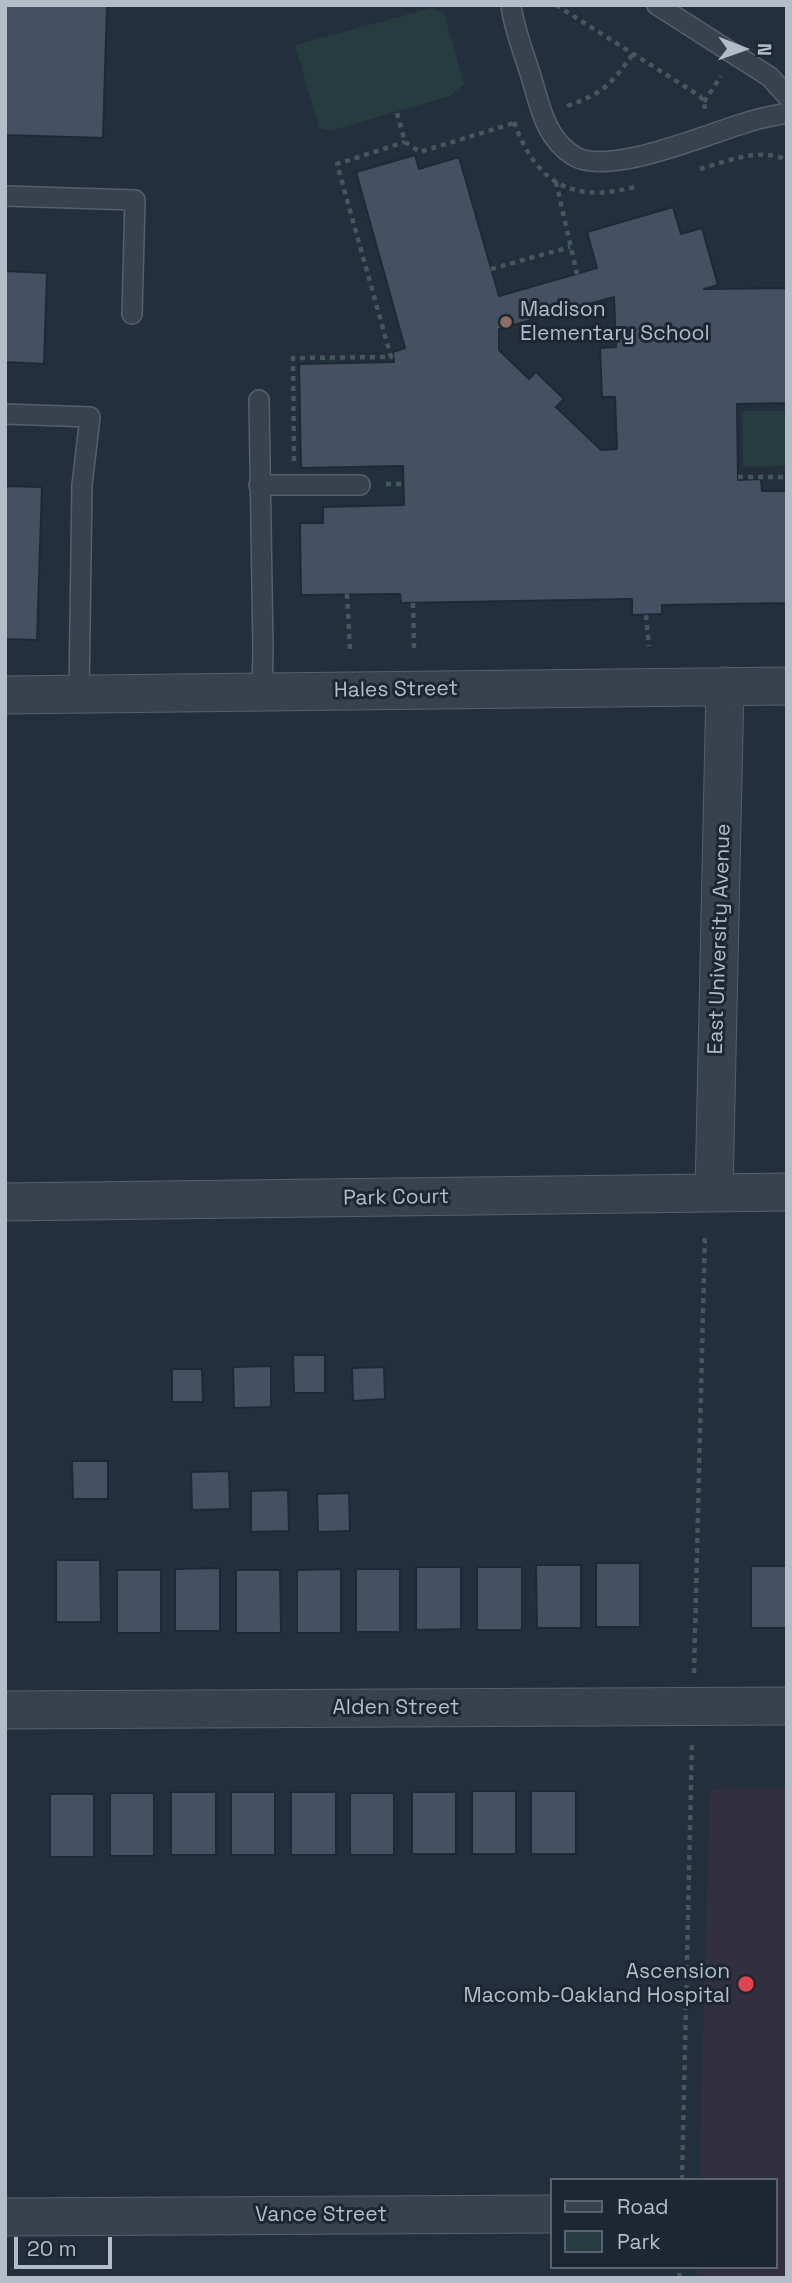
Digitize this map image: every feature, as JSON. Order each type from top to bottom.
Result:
[{"type":"street","name":"East University Avenue","points":[[714,1193],[725,686]]},
{"type":"street","name":"Hales Street","points":[[5,695],[787,686]]},
{"type":"street","name":"Park Court","points":[[5,1202],[787,1192]]},
{"type":"street","name":"Alden Street","points":[[5,1710],[787,1706]]},
{"type":"street","name":"Vance Street","points":[[5,2217],[550,2214]]},
{"type":"lane","points":[[511,5],[546,124],[560,145],[576,158],[595,162],[620,161],[710,136],[745,122],[787,113]]},
{"type":"lane","points":[[657,5],[770,77],[787,96]]},
{"type":"lane","points":[[5,196],[135,200],[132,314]]},
{"type":"lane","points":[[259,400],[262,691]]},
{"type":"lane","points":[[5,414],[90,417],[82,485],[79,694]]},
{"type":"lane","points":[[259,485],[360,485]]},
{"type":"path","points":[[556,5],[700,96],[704,102],[705,116]]},
{"type":"path","points":[[566,106],[592,97],[605,89],[633,54]]},
{"type":"path","points":[[704,102],[725,70]]},
{"type":"path","points":[[397,113],[405,142],[420,152],[522,121]]},
{"type":"path","points":[[294,461],[293,358],[391,357],[337,163],[405,142]]},
{"type":"path","points":[[556,181],[577,274]]},
{"type":"path","points":[[491,269],[570,247]]},
{"type":"path","points":[[738,477],[787,477]]},
{"type":"path","points":[[347,594],[350,649]]},
{"type":"path","points":[[413,603],[414,649]]},
{"type":"path","points":[[646,615],[649,646]]},
{"type":"path","points":[[694,1675],[705,1233]]},
{"type":"path","points":[[682,2178],[692,1736]]},
{"type":"shaded area","name":"Ascension Macomb-Oakland Hospital","points":[[787,1788],[787,2278],[697,2278],[697,2269],[778,2269],[778,2178],[699,2178],[710,1789]]},
{"type":"green space","points":[[432,8],[444,13],[464,84],[450,96],[330,131],[319,128],[295,45]]},
{"type":"green space","points":[[742,411],[787,411],[787,466],[743,467]]},
{"type":"building","points":[[5,5],[107,5],[103,138],[5,135]]},
{"type":"building","points":[[415,155],[419,169],[459,157],[499,296],[597,268],[587,232],[673,207],[681,234],[702,228],[718,285],[704,289],[787,288],[787,403],[737,404],[738,480],[761,479],[762,491],[787,491],[787,603],[662,605],[662,614],[632,615],[632,599],[401,603],[400,594],[301,595],[300,523],[323,523],[323,507],[404,505],[403,466],[301,468],[299,364],[394,362],[393,352],[405,348],[356,172]],"holes":[[[614,297],[616,347],[600,348],[602,397],[615,397],[617,449],[601,450],[556,407],[564,399],[536,372],[529,379],[499,350],[499,329]]]},
{"type":"building","points":[[5,271],[47,273],[44,364],[5,362]]},
{"type":"building","points":[[5,486],[42,487],[37,640],[5,639]]},
{"type":"building","points":[[293,1355],[325,1355],[325,1393],[294,1393]]},
{"type":"building","points":[[271,1366],[271,1407],[234,1408],[233,1367]]},
{"type":"building","points":[[384,1367],[385,1399],[353,1401],[352,1368]]},
{"type":"building","points":[[172,1369],[202,1369],[203,1402],[172,1402]]},
{"type":"building","points":[[72,1461],[108,1461],[108,1499],[73,1499]]},
{"type":"building","points":[[229,1471],[230,1509],[192,1510],[191,1472]]},
{"type":"building","points":[[288,1490],[289,1531],[251,1532],[251,1491]]},
{"type":"building","points":[[349,1493],[350,1531],[318,1532],[317,1494]]},
{"type":"building","points":[[56,1560],[100,1560],[101,1622],[56,1622]]},
{"type":"building","points":[[596,1563],[640,1563],[640,1627],[596,1627]]},
{"type":"building","points":[[536,1565],[581,1565],[581,1628],[537,1628]]},
{"type":"building","points":[[751,1566],[787,1566],[787,1628],[751,1628]]},
{"type":"building","points":[[416,1567],[461,1567],[461,1629],[416,1630]]},
{"type":"building","points":[[477,1567],[522,1567],[522,1630],[477,1630]]},
{"type":"building","points":[[220,1568],[220,1631],[175,1631],[175,1569]]},
{"type":"building","points":[[341,1569],[341,1633],[297,1633],[297,1570]]},
{"type":"building","points":[[356,1569],[400,1569],[400,1632],[356,1632]]},
{"type":"building","points":[[117,1570],[161,1570],[161,1633],[117,1633]]},
{"type":"building","points":[[236,1570],[280,1570],[281,1633],[236,1633]]},
{"type":"building","points":[[472,1791],[516,1791],[516,1854],[472,1854]]},
{"type":"building","points":[[531,1791],[576,1791],[576,1854],[531,1854]]},
{"type":"building","points":[[171,1792],[216,1792],[216,1855],[171,1855]]},
{"type":"building","points":[[231,1792],[275,1792],[275,1855],[231,1855]]},
{"type":"building","points":[[291,1792],[336,1792],[336,1855],[291,1855]]},
{"type":"building","points":[[412,1792],[456,1792],[456,1854],[412,1854]]},
{"type":"building","points":[[110,1793],[154,1793],[154,1856],[110,1856]]},
{"type":"building","points":[[350,1793],[394,1793],[394,1855],[350,1855]]},
{"type":"building","points":[[50,1794],[94,1794],[94,1857],[50,1857]]},
{"type":"place","name":"Madison Elementary School","points":[[506,322]]},
{"type":"place","name":"Ascension Macomb-Oakland Hospital","points":[[746,1984]]}]
